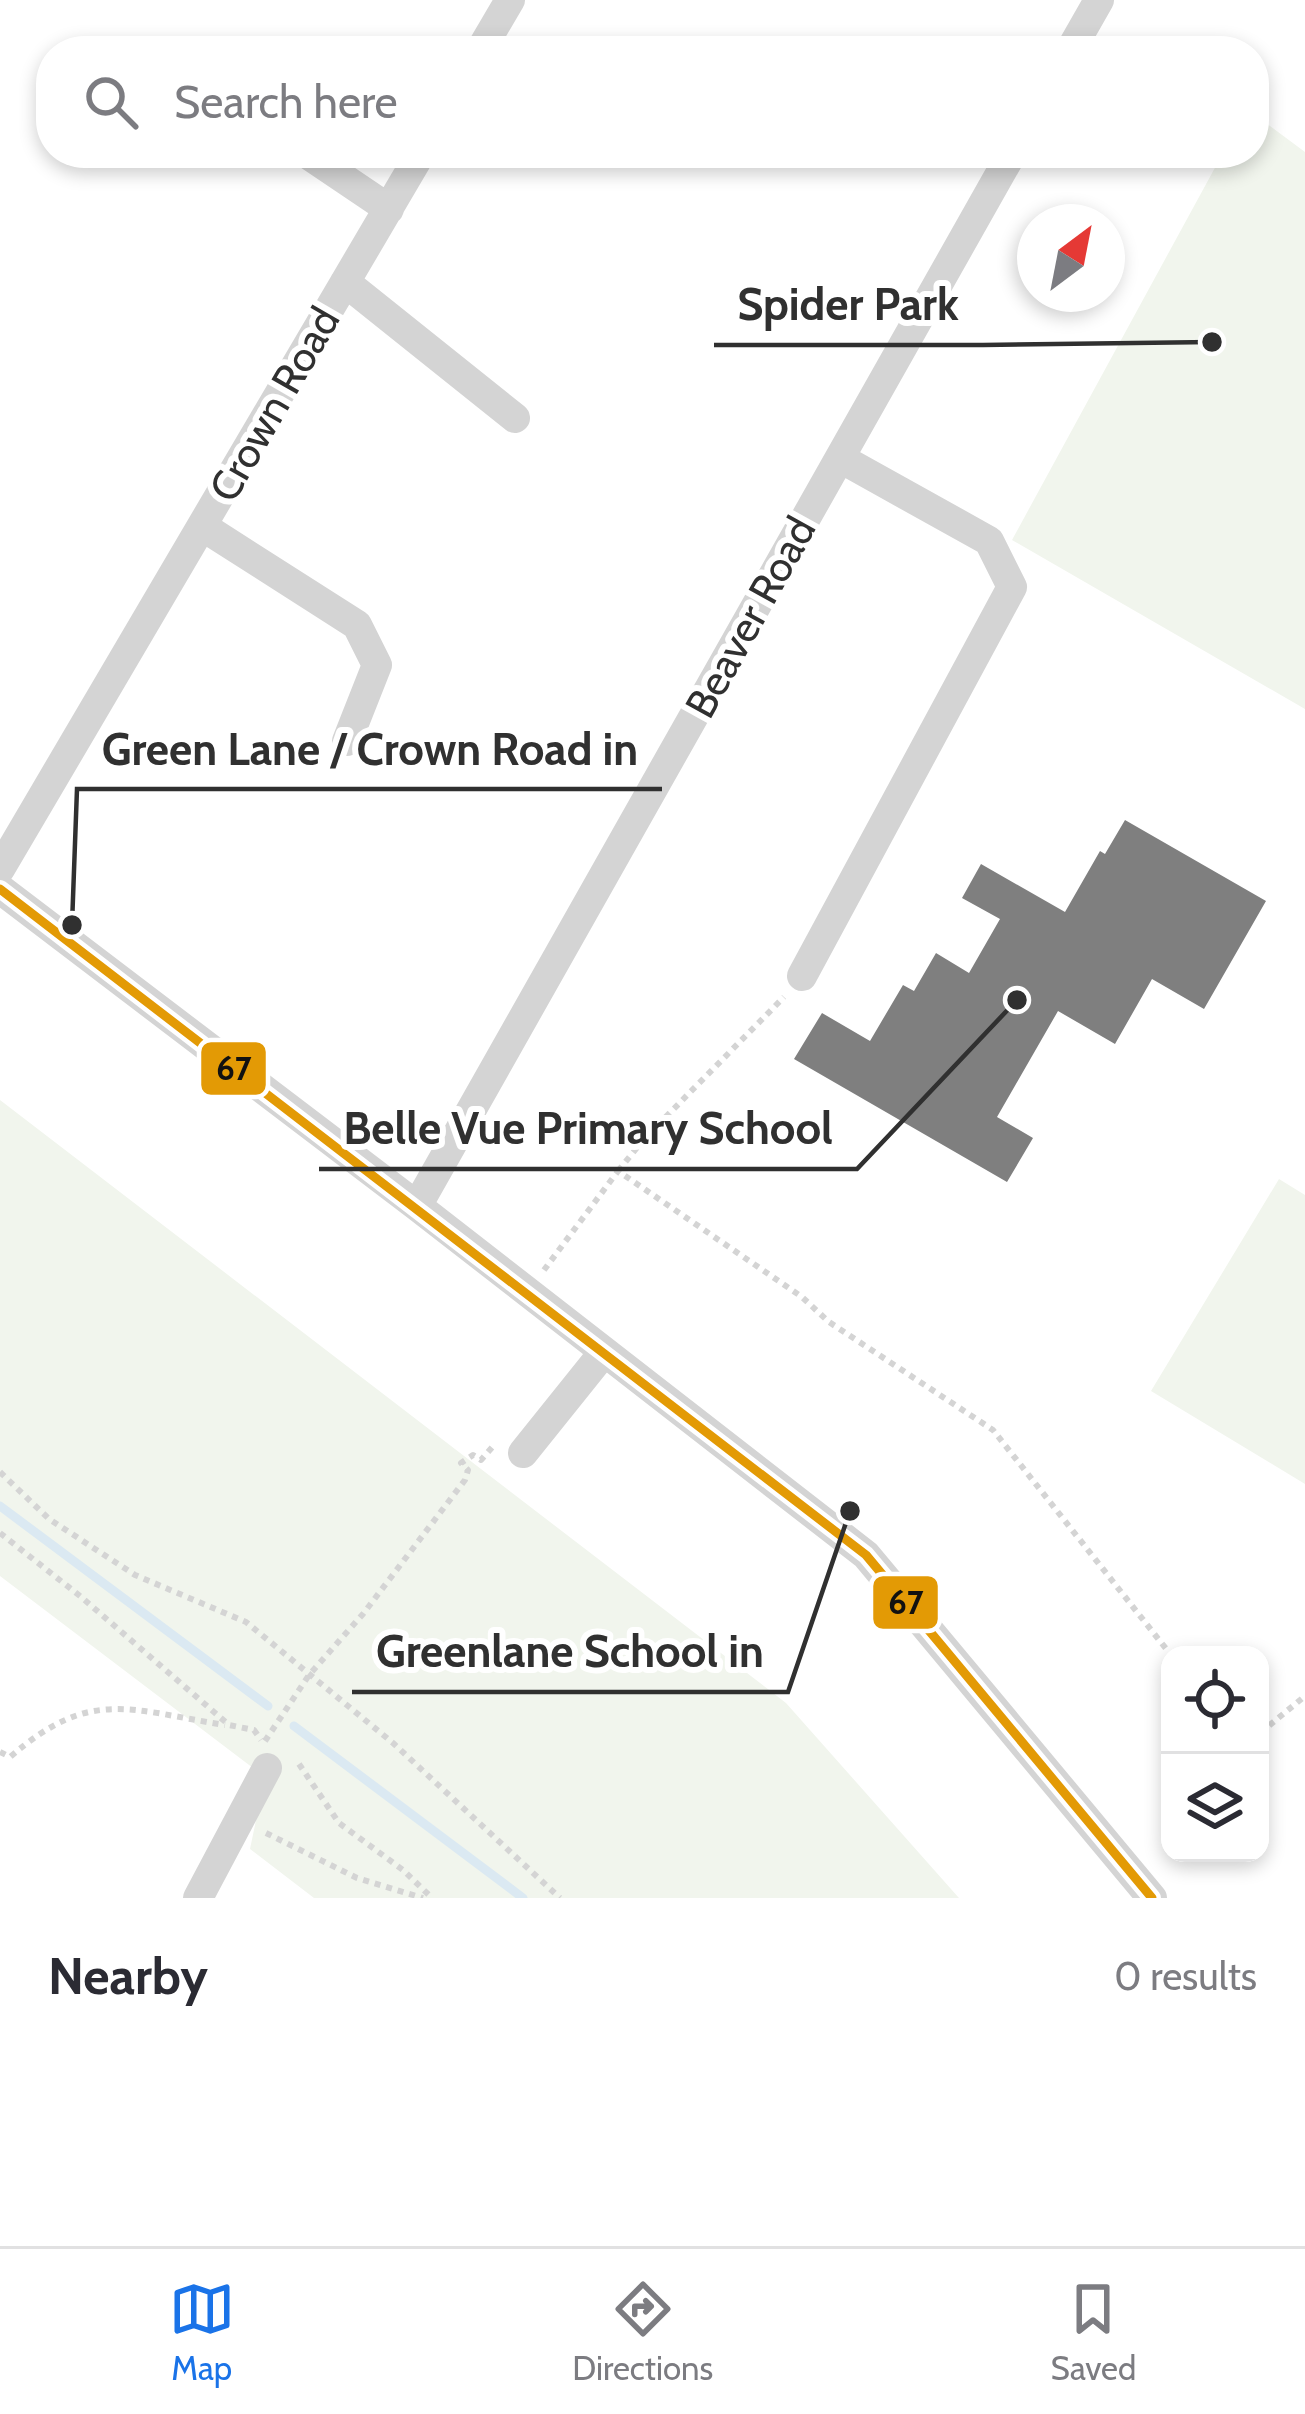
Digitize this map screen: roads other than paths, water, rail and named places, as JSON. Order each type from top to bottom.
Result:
[{"type":"street","points":[[1079,36],[1099,0]]},
{"type":"street","points":[[486,36],[499,5]]},
{"type":"street","points":[[328,168],[388,209]]},
{"type":"street","name":"Crown Road","points":[[0,869],[412,168]]},
{"type":"street","name":"Beaver Road","points":[[417,1206],[1004,168]]},
{"type":"street","name":"Crown Road","points":[[345,282],[515,418]]},
{"type":"street","points":[[802,976],[1012,587],[989,541],[840,458]]},
{"type":"street","name":"Crown Road","points":[[202,526],[357,625],[377,664],[347,741]]},
{"type":"street","points":[[0,889],[866,1555],[1152,1898]]},
{"type":"street","points":[[509,1448],[604,1352]]},
{"type":"street","points":[[198,1898],[272,1752]]},
{"type":"waterway","points":[[0,1506],[268,1706]]},
{"type":"waterway","points":[[294,1726],[523,1898]]},
{"type":"place","name":"Spider Park","points":[[1212,342]]},
{"type":"place","name":"Green Lane / Crown Road in","points":[[72,925]]},
{"type":"place","name":"Belle Vue Primary School","points":[[1017,1000]]},
{"type":"place","name":"Greenlane School in","points":[[850,1511]]}]
